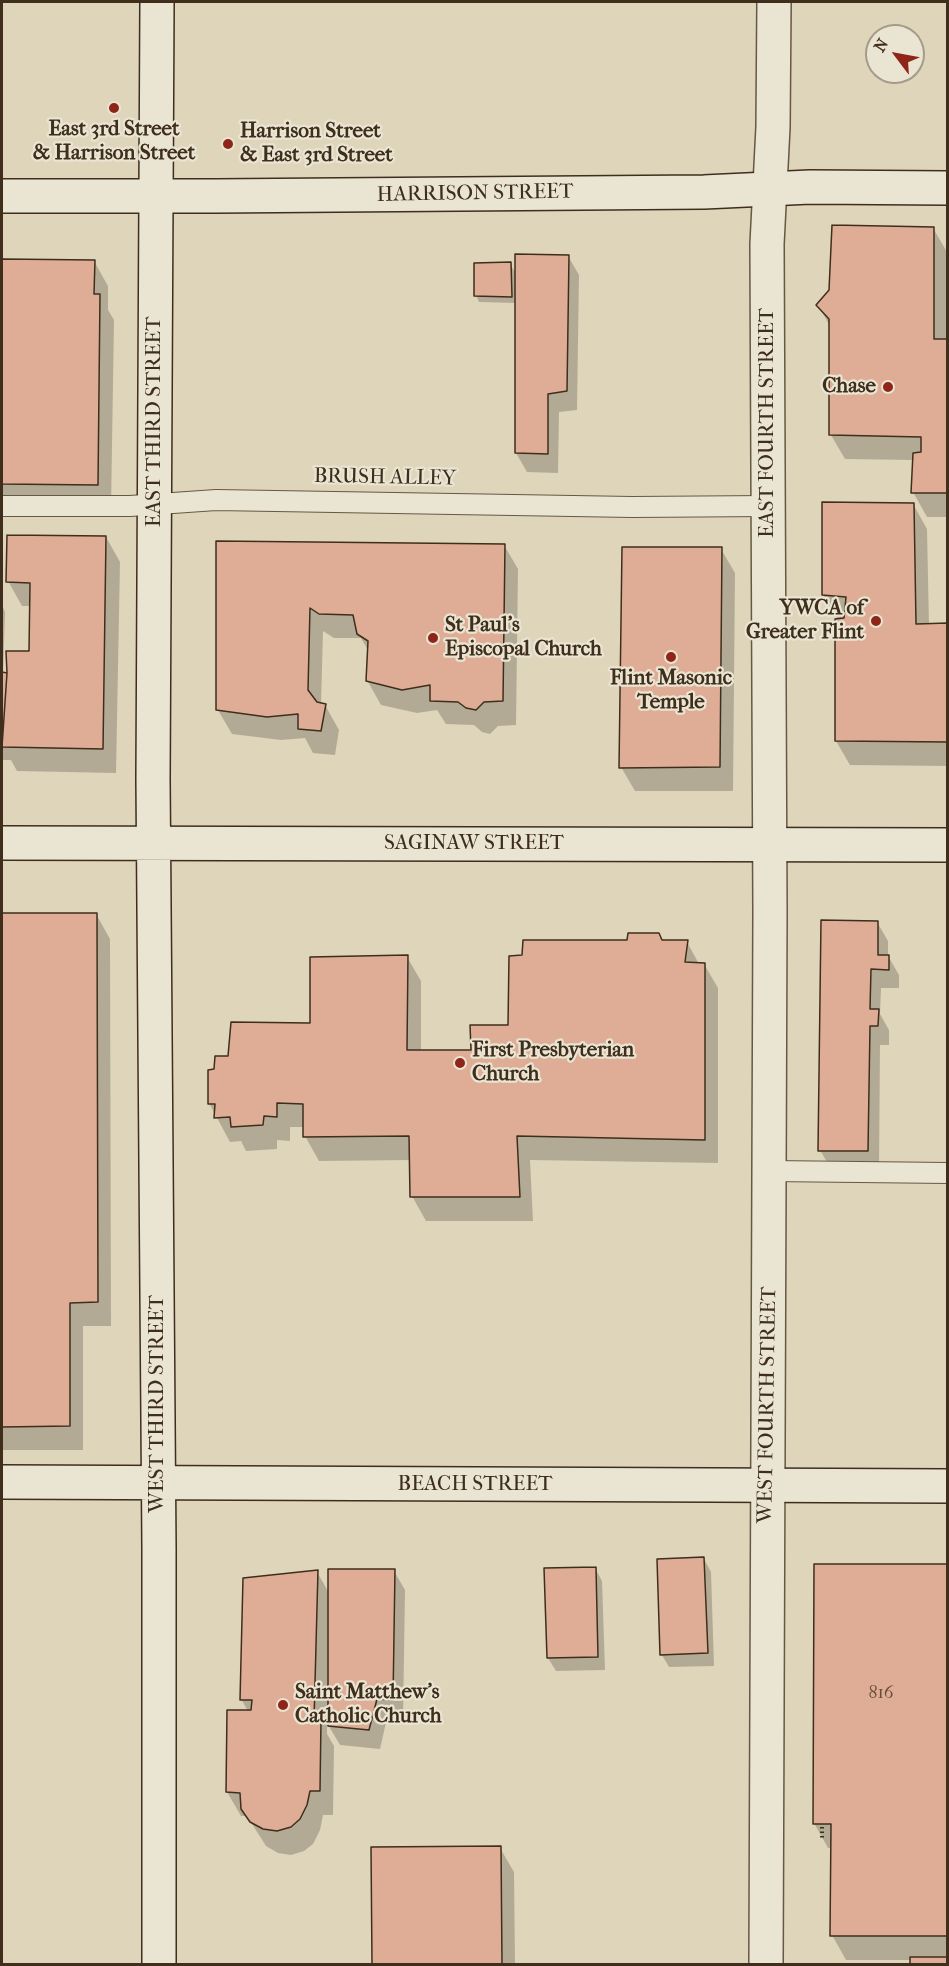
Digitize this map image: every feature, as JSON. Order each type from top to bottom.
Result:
[{"type":"street","name":"EAST THIRD STREET","points":[[154,843],[157,2]]},
{"type":"street","name":"EAST FOURTH STREET","points":[[770,845],[767,236],[773,128],[774,2]]},
{"type":"street","name":"HARRISON STREET","points":[[2,196],[668,192],[810,187],[948,188]]},
{"type":"street","name":"SAGINAW STREET","points":[[2,843],[948,845]]},
{"type":"street","name":"WEST THIRD STREET","points":[[154,843],[159,1483],[159,1965]]},
{"type":"street","name":"WEST FOURTH STREET","points":[[766,1965],[770,845]]},
{"type":"street","name":"BEACH STREET","points":[[2,1482],[948,1486]]},
{"type":"lane","name":"BRUSH ALLEY","points":[[2,506],[102,506],[216,500],[768,507]]},
{"type":"lane","points":[[770,1171],[948,1173]]},
{"type":"path","points":[[822,1827],[822,1839]]},
{"type":"building","name":"Chase","points":[[832,225],[934,227],[934,339],[948,339],[948,493],[911,493],[913,453],[921,452],[921,437],[829,435],[829,319],[816,305],[829,290]]},
{"type":"building","points":[[515,254],[569,255],[567,391],[548,394],[548,454],[515,453]]},
{"type":"building","points":[[2,259],[95,260],[94,294],[100,294],[98,485],[2,484]]},
{"type":"building","points":[[511,262],[512,297],[474,296],[474,263]]},
{"type":"building","name":"YWCA of Greater Flint","points":[[822,502],[914,503],[916,624],[948,623],[948,742],[835,741],[835,619],[844,618],[846,597],[822,595]]},
{"type":"building","points":[[7,535],[106,536],[103,749],[2,747],[7,673],[6,651],[29,651],[30,583],[6,582]]},
{"type":"building","name":"St Paul's Episcopal Church","points":[[216,541],[505,544],[503,701],[484,702],[476,710],[466,708],[458,702],[430,701],[430,685],[402,690],[366,681],[368,641],[357,634],[353,615],[319,614],[310,608],[308,690],[317,702],[326,704],[321,731],[298,729],[298,714],[267,717],[216,710]]},
{"type":"building","name":"Flint Masonic Temple","points":[[622,547],[722,547],[720,767],[619,768]]},
{"type":"building","points":[[2,672],[7,673],[2,747]]},
{"type":"building","points":[[2,913],[97,913],[98,1302],[70,1303],[70,1426],[2,1427]]},
{"type":"building","points":[[821,920],[878,921],[878,955],[889,955],[889,970],[871,969],[870,1009],[879,1009],[878,1026],[870,1026],[868,1151],[818,1151]]},
{"type":"building","name":"First Presbyterian Church","points":[[628,933],[659,933],[662,940],[688,940],[685,962],[705,963],[705,1140],[517,1136],[520,1197],[410,1197],[409,1136],[303,1137],[303,1104],[277,1103],[277,1117],[264,1116],[263,1125],[231,1127],[230,1117],[214,1118],[215,1104],[208,1104],[208,1070],[214,1069],[215,1056],[228,1056],[231,1022],[310,1023],[310,957],[408,955],[407,1050],[471,1050],[470,1025],[508,1025],[509,956],[522,955],[523,940],[627,940]]},
{"type":"building","points":[[704,1557],[708,1653],[660,1655],[657,1559]]},
{"type":"building","points":[[814,1564],[948,1564],[948,1936],[830,1936],[831,1824],[813,1824]]},
{"type":"building","points":[[596,1567],[598,1657],[547,1658],[544,1568]]},
{"type":"building","points":[[328,1569],[395,1569],[393,1700],[377,1699],[369,1730],[328,1726]]},
{"type":"building","name":"Saint Matthew's Catholic Church","points":[[318,1570],[314,1721],[321,1720],[320,1791],[310,1791],[307,1805],[300,1819],[291,1827],[277,1831],[263,1829],[250,1822],[241,1809],[240,1793],[226,1792],[227,1710],[251,1710],[252,1700],[240,1700],[243,1578]]},
{"type":"building","points":[[501,1846],[502,1964],[372,1964],[371,1847]]},
{"type":"building","points":[[910,1957],[948,1957],[948,1964],[910,1964]]},
{"type":"place","name":"East 3rd Street & Harrison Street","points":[[114,108]]},
{"type":"place","name":"Harrison Street & East 3rd Street","points":[[228,144]]},
{"type":"place","name":"Chase","points":[[888,387]]},
{"type":"place","name":"YWCA of Greater Flint","points":[[876,621]]},
{"type":"place","name":"St Paul's Episcopal Church","points":[[433,638]]},
{"type":"place","name":"Flint Masonic Temple","points":[[671,657]]},
{"type":"place","name":"First Presbyterian Church","points":[[460,1063]]},
{"type":"place","name":"Saint Matthew's Catholic Church","points":[[283,1705]]}]
